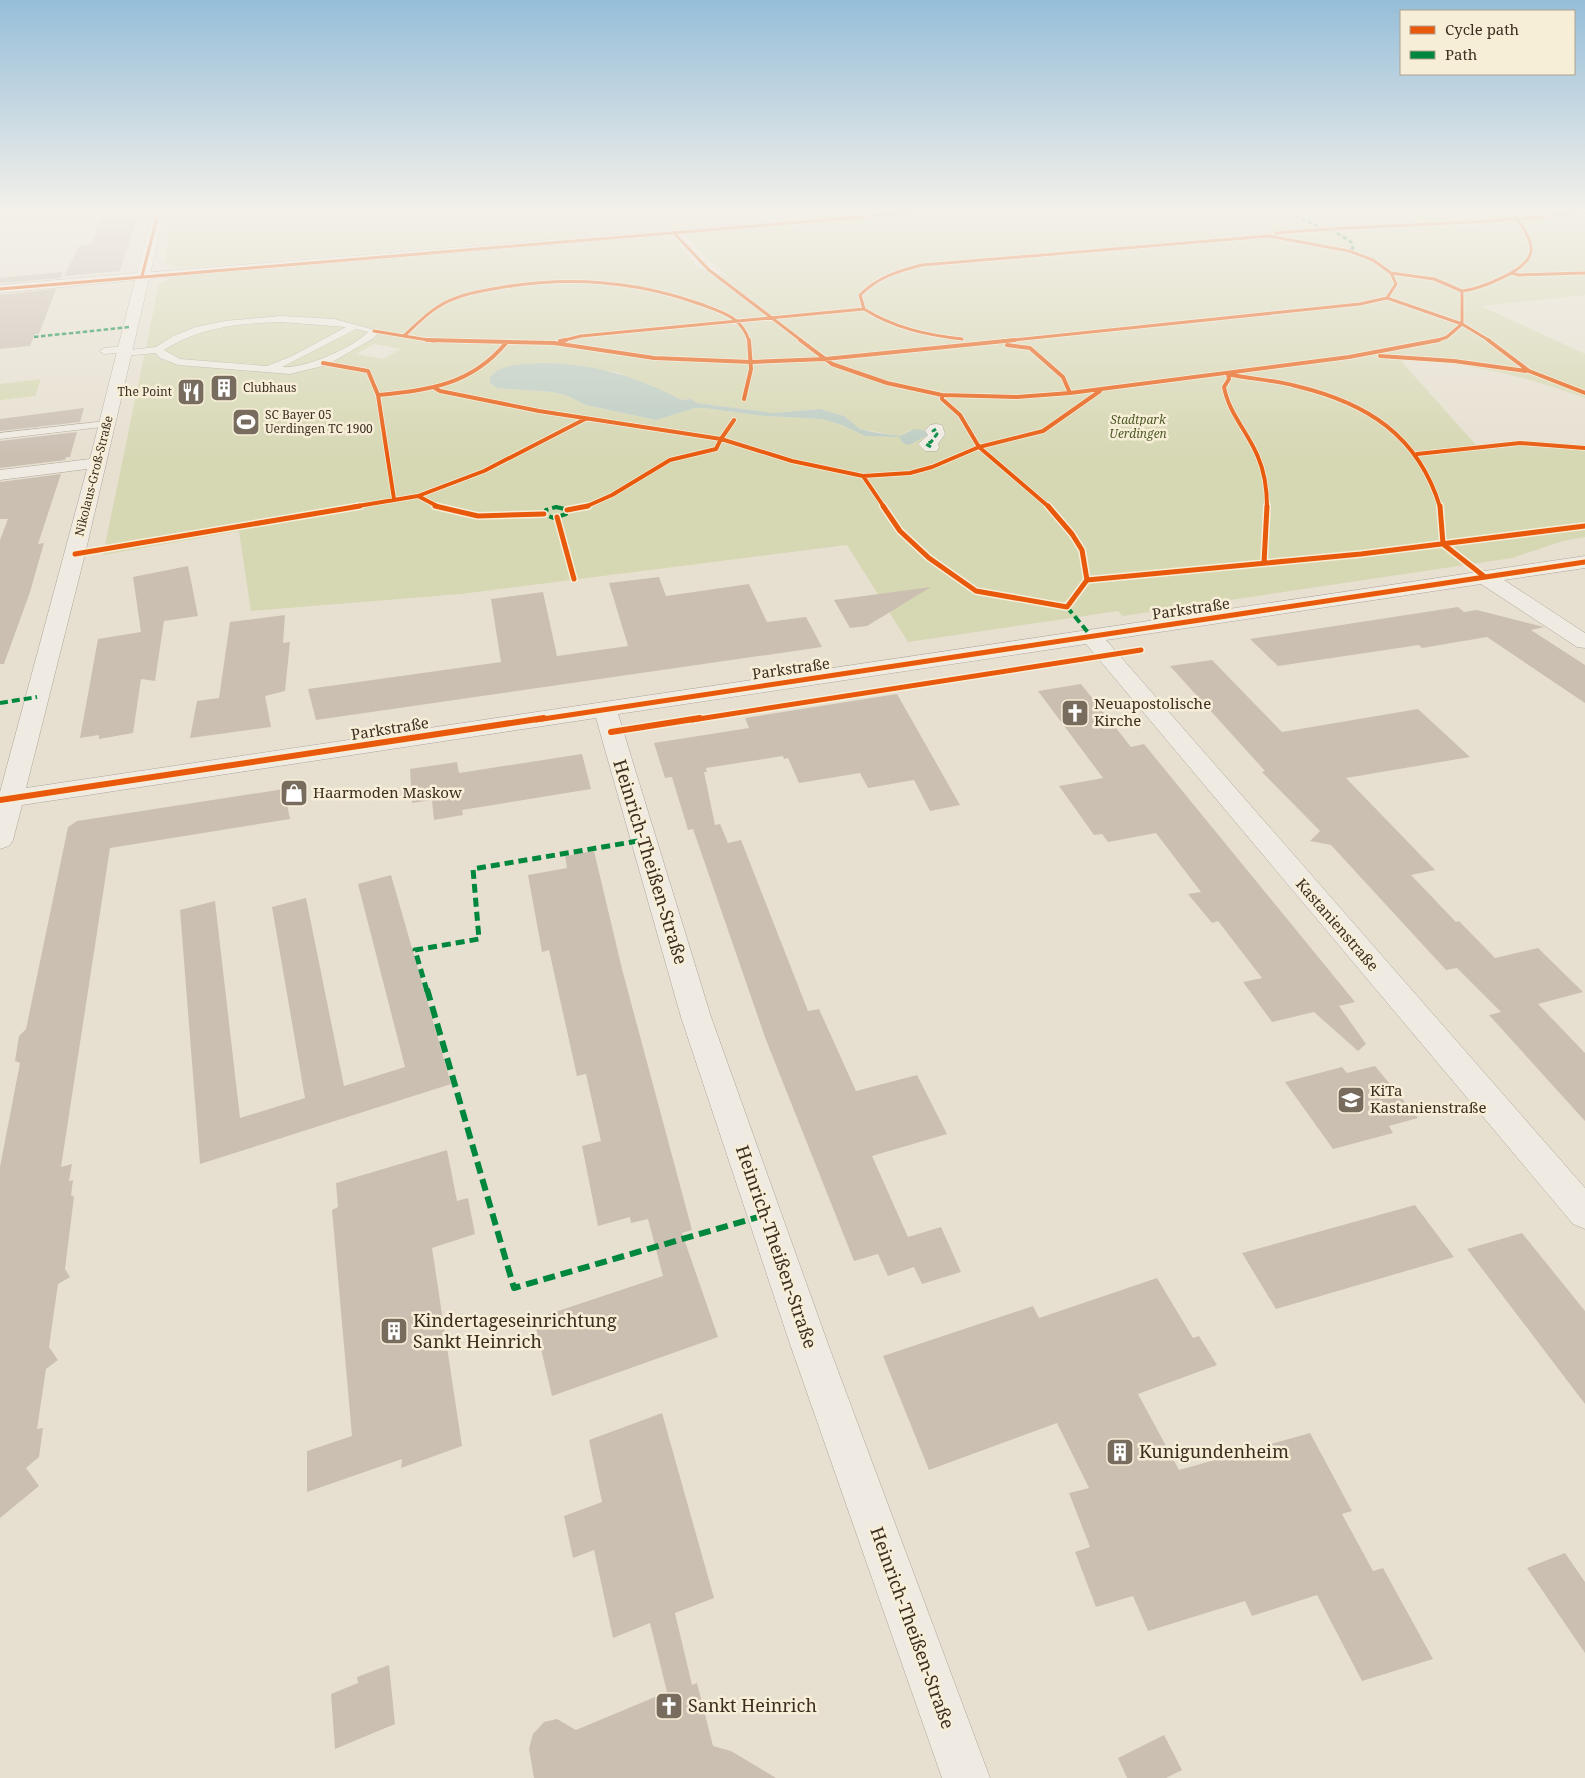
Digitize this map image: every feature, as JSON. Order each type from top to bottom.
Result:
[{"type":"street","name":"Nikolaus-Groß-Straße","points":[[0,840],[5,800],[97,463],[138,293]]},
{"type":"street","points":[[931,447],[926,444],[935,438],[937,434],[933,431],[936,429]]},
{"type":"street","points":[[0,475],[97,463]]},
{"type":"street","name":"Parkstraße","points":[[5,800],[1585,562]]},
{"type":"street","points":[[1485,577],[1585,642]]},
{"type":"street","name":"Kastanienstraße","points":[[1091,636],[1585,1213]]},
{"type":"street","name":"Heinrich-Theißen-Straße","points":[[604,709],[696,1017],[812,1353],[966,1778]]},
{"type":"lane","points":[[104,351],[158,350],[166,343],[194,330],[222,324],[260,320],[337,322],[374,331],[371,336],[323,363],[290,371],[178,362],[164,356],[158,350]]},
{"type":"lane","points":[[266,370],[296,358],[355,326]]},
{"type":"lane","points":[[0,436],[106,424]]},
{"type":"green space","name":"Stadtpark Uerdingen","points":[[157,293],[1585,293],[1585,295],[1481,306],[1585,354],[1585,398],[1540,383],[1494,371],[1448,363],[1401,361],[1476,445],[1531,441],[1585,445],[1585,537],[1563,541],[1512,558],[1123,616],[1118,611],[908,642],[847,545],[461,594],[251,611],[239,531],[103,555]],"holes":[[[374,344],[401,349],[383,359],[356,354]],[[539,363],[617,372],[681,400],[691,399],[697,403],[774,413],[820,409],[844,416],[860,429],[900,436],[910,430],[924,430],[923,438],[917,439],[912,443],[903,443],[900,437],[865,436],[842,425],[821,419],[764,416],[704,408],[695,408],[656,420],[586,405],[568,396],[553,392],[497,388],[490,383],[504,368]]]},
{"type":"green space","points":[[41,379],[35,396],[0,400],[0,384]]},
{"type":"shaded area","points":[[539,363],[576,365],[612,372],[647,384],[681,400],[691,399],[697,403],[774,413],[820,409],[844,416],[860,429],[872,432],[900,436],[914,429],[927,431],[928,435],[909,445],[903,443],[899,437],[865,436],[842,425],[821,419],[764,416],[704,408],[695,408],[656,420],[586,405],[568,396],[553,392],[497,388],[490,383],[490,378],[494,373],[505,367]]},
{"type":"building","points":[[54,293],[39,334],[35,334],[30,346],[0,349],[0,295]]},
{"type":"building","points":[[84,408],[80,422],[0,431],[0,419]]},
{"type":"building","points":[[77,432],[70,457],[66,457],[65,460],[0,468],[0,441]]},
{"type":"building","points":[[61,474],[38,544],[44,543],[30,592],[4,664],[0,664],[0,540],[8,519],[0,519],[0,482]]},
{"type":"building","points":[[188,566],[198,616],[164,621],[155,681],[141,679],[133,733],[99,739],[99,735],[80,738],[98,639],[141,632],[133,577]]},
{"type":"building","points":[[659,577],[666,596],[749,584],[767,622],[806,617],[822,647],[316,720],[308,689],[501,662],[491,599],[543,592],[557,656],[628,646],[609,583]]},
{"type":"building","points":[[931,587],[867,626],[850,628],[834,600]]},
{"type":"building","points":[[1458,607],[1464,612],[1477,610],[1544,627],[1531,630],[1585,665],[1585,703],[1487,637],[1422,648],[1419,645],[1278,666],[1250,639]]},
{"type":"building","points":[[285,615],[283,643],[290,642],[285,691],[265,696],[271,727],[190,738],[197,701],[219,698],[230,622]]},
{"type":"building","points":[[1212,660],[1282,732],[1418,709],[1470,757],[1346,778],[1435,870],[1411,875],[1456,922],[1459,921],[1495,958],[1538,948],[1583,992],[1538,1004],[1585,1053],[1585,1121],[1489,1015],[1501,1012],[1457,968],[1446,970],[1331,845],[1310,841],[1320,831],[1262,772],[1265,771],[1170,666]]},
{"type":"building","points":[[1081,684],[1131,747],[1144,744],[1355,1002],[1339,1006],[1366,1044],[1358,1051],[1314,1012],[1272,1022],[1243,982],[1262,978],[1218,921],[1212,923],[1188,894],[1201,892],[1156,833],[1108,842],[1102,834],[1094,835],[1059,786],[1103,778],[1038,691]]},
{"type":"building","points":[[897,694],[960,805],[930,811],[914,780],[868,788],[860,773],[799,783],[788,758],[784,759],[783,756],[706,768],[707,772],[704,772],[715,825],[720,824],[728,843],[741,840],[808,1011],[819,1009],[856,1091],[917,1075],[947,1134],[872,1156],[908,1237],[941,1227],[961,1272],[922,1284],[914,1267],[888,1276],[878,1254],[854,1261],[766,1040],[693,829],[688,830],[672,777],[665,778],[654,743],[749,728],[745,718]]},
{"type":"building","points":[[582,754],[591,789],[462,810],[463,815],[434,820],[432,800],[412,803],[410,769],[457,762],[459,773]]},
{"type":"building","points":[[284,789],[290,819],[110,848],[61,1167],[72,1164],[69,1181],[73,1180],[71,1195],[74,1197],[65,1269],[70,1277],[58,1284],[49,1347],[58,1360],[46,1369],[37,1429],[43,1428],[39,1457],[26,1468],[39,1486],[0,1518],[0,1167],[20,1063],[15,1061],[19,1036],[26,1029],[68,827],[77,821]]},
{"type":"building","points":[[594,851],[622,969],[692,1230],[682,1233],[718,1337],[552,1396],[534,1319],[663,1276],[648,1219],[631,1223],[630,1217],[598,1226],[582,1146],[601,1141],[586,1074],[577,1076],[549,950],[542,952],[528,875],[567,868],[565,856]]},
{"type":"building","points":[[391,875],[451,1084],[200,1164],[180,910],[215,901],[240,1118],[305,1098],[272,907],[306,898],[344,1086],[405,1067],[358,884]]},
{"type":"building","name":"KiTa Kastanienstraße","points":[[1375,1066],[1418,1118],[1389,1126],[1393,1133],[1333,1149],[1285,1082],[1342,1067],[1347,1073]]},
{"type":"building","name":"Kindertageseinrichtung Sankt Heinrich","points":[[447,1150],[457,1201],[468,1198],[475,1234],[432,1248],[462,1446],[401,1468],[402,1459],[307,1492],[307,1451],[352,1436],[332,1210],[338,1207],[336,1183]]},
{"type":"building","points":[[1415,1205],[1454,1257],[1276,1309],[1242,1253]]},
{"type":"building","points":[[1522,1233],[1585,1311],[1585,1404],[1467,1249]]},
{"type":"building","name":"Kunigundenheim","points":[[1157,1278],[1193,1338],[1199,1336],[1217,1365],[1138,1394],[1179,1470],[1310,1433],[1352,1511],[1342,1514],[1373,1571],[1383,1568],[1433,1659],[1362,1681],[1317,1595],[1252,1616],[1245,1601],[1148,1631],[1133,1596],[1096,1607],[1075,1552],[1090,1547],[1069,1493],[1089,1488],[1057,1423],[929,1470],[883,1356],[1033,1306],[1039,1318]]},
{"type":"building","points":[[662,1413],[714,1598],[675,1613],[692,1685],[697,1683],[713,1746],[731,1751],[776,1778],[534,1778],[529,1749],[533,1734],[544,1722],[557,1719],[576,1730],[667,1692],[650,1623],[613,1638],[594,1550],[573,1558],[564,1516],[602,1502],[589,1440]]},
{"type":"building","points":[[1565,1553],[1585,1582],[1585,1653],[1527,1568]]},
{"type":"building","points":[[389,1665],[395,1724],[335,1749],[331,1694],[358,1683],[357,1677]]},
{"type":"building","points":[[1164,1735],[1182,1770],[1166,1778],[1127,1778],[1118,1758]]},
{"type":"marked path","points":[[34,337],[130,327]]},
{"type":"marked path","points":[[931,447],[926,444],[931,442],[937,434],[933,431],[936,429]]},
{"type":"marked path","points":[[556,507],[565,509],[566,514],[554,518],[545,515],[546,510],[556,507]]},
{"type":"marked path","points":[[1067,607],[1091,636]]},
{"type":"marked path","points":[[0,703],[37,697]]},
{"type":"marked path","points":[[644,840],[473,869],[479,939],[415,950],[514,1288],[765,1215]]},
{"type":"cycle path","points":[[404,336],[437,307],[460,296],[472,293]]},
{"type":"cycle path","points":[[665,293],[710,308],[740,322],[746,331],[751,349],[751,369],[744,399]]},
{"type":"cycle path","points":[[739,293],[832,364],[887,383],[942,395],[1017,397],[1070,393],[1349,357],[1429,343],[1447,337],[1462,324]]},
{"type":"cycle path","points":[[862,293],[860,295],[864,309]]},
{"type":"cycle path","points":[[1387,298],[1390,293]]},
{"type":"cycle path","points":[[1462,293],[1462,324],[1480,333],[1529,371],[1585,393]]},
{"type":"cycle path","points":[[374,331],[436,341],[554,343],[654,358],[751,362],[825,359],[1360,304],[1387,298],[1462,324]]},
{"type":"cycle path","points":[[560,341],[581,336],[864,309],[886,322],[911,330],[962,339]]},
{"type":"cycle path","points":[[378,395],[421,391],[455,381],[483,365],[506,343]]},
{"type":"cycle path","points":[[1007,345],[1030,348],[1063,377],[1070,393]]},
{"type":"cycle path","points":[[1380,356],[1454,361],[1526,371]]},
{"type":"cycle path","points":[[323,363],[368,371],[378,395],[394,499]]},
{"type":"cycle path","points":[[1264,563],[1267,522],[1266,482],[1254,447],[1229,405],[1224,387],[1229,379],[1228,374],[1295,385],[1323,393],[1350,403],[1374,416],[1396,433],[1415,453],[1430,477],[1441,511],[1443,544],[1485,577]]},
{"type":"cycle path","points":[[435,388],[440,391],[539,411],[721,439],[716,449],[670,460],[612,495],[581,509],[567,510]]},
{"type":"cycle path","points":[[1087,580],[1082,550],[1061,520],[1035,494],[979,447],[1043,431],[1100,391]]},
{"type":"cycle path","points":[[863,476],[910,473],[932,467],[979,447],[964,421],[942,399],[942,395]]},
{"type":"cycle path","points":[[418,496],[484,471],[585,419]]},
{"type":"cycle path","points":[[734,420],[721,439],[792,461],[863,476],[900,531],[929,558],[976,591],[1067,607],[1087,580],[1361,554],[1585,526]]},
{"type":"cycle path","points":[[1417,454],[1520,443],[1585,448]]},
{"type":"cycle path","points":[[75,554],[418,496],[445,510],[478,516],[544,514]]},
{"type":"cycle path","points":[[557,517],[574,579]]},
{"type":"cycle path","points":[[0,800],[1585,562]]},
{"type":"cycle path","points":[[611,732],[1141,650]]},
{"type":"place","name":"Clubhaus","points":[[224,388]]},
{"type":"place","name":"The Point","points":[[191,392]]},
{"type":"place","name":"SC Bayer 05 Uerdingen TC 1900","points":[[246,422]]},
{"type":"place","name":"Neuapostolische Kirche","points":[[1075,713]]},
{"type":"place","name":"Haarmoden Maskow","points":[[294,793]]},
{"type":"place","name":"KiTa Kastanienstraße","points":[[1351,1100]]},
{"type":"place","name":"Kindertageseinrichtung Sankt Heinrich","points":[[394,1331]]},
{"type":"place","name":"Kunigundenheim","points":[[1120,1452]]},
{"type":"place","name":"Sankt Heinrich","points":[[669,1706]]}]
